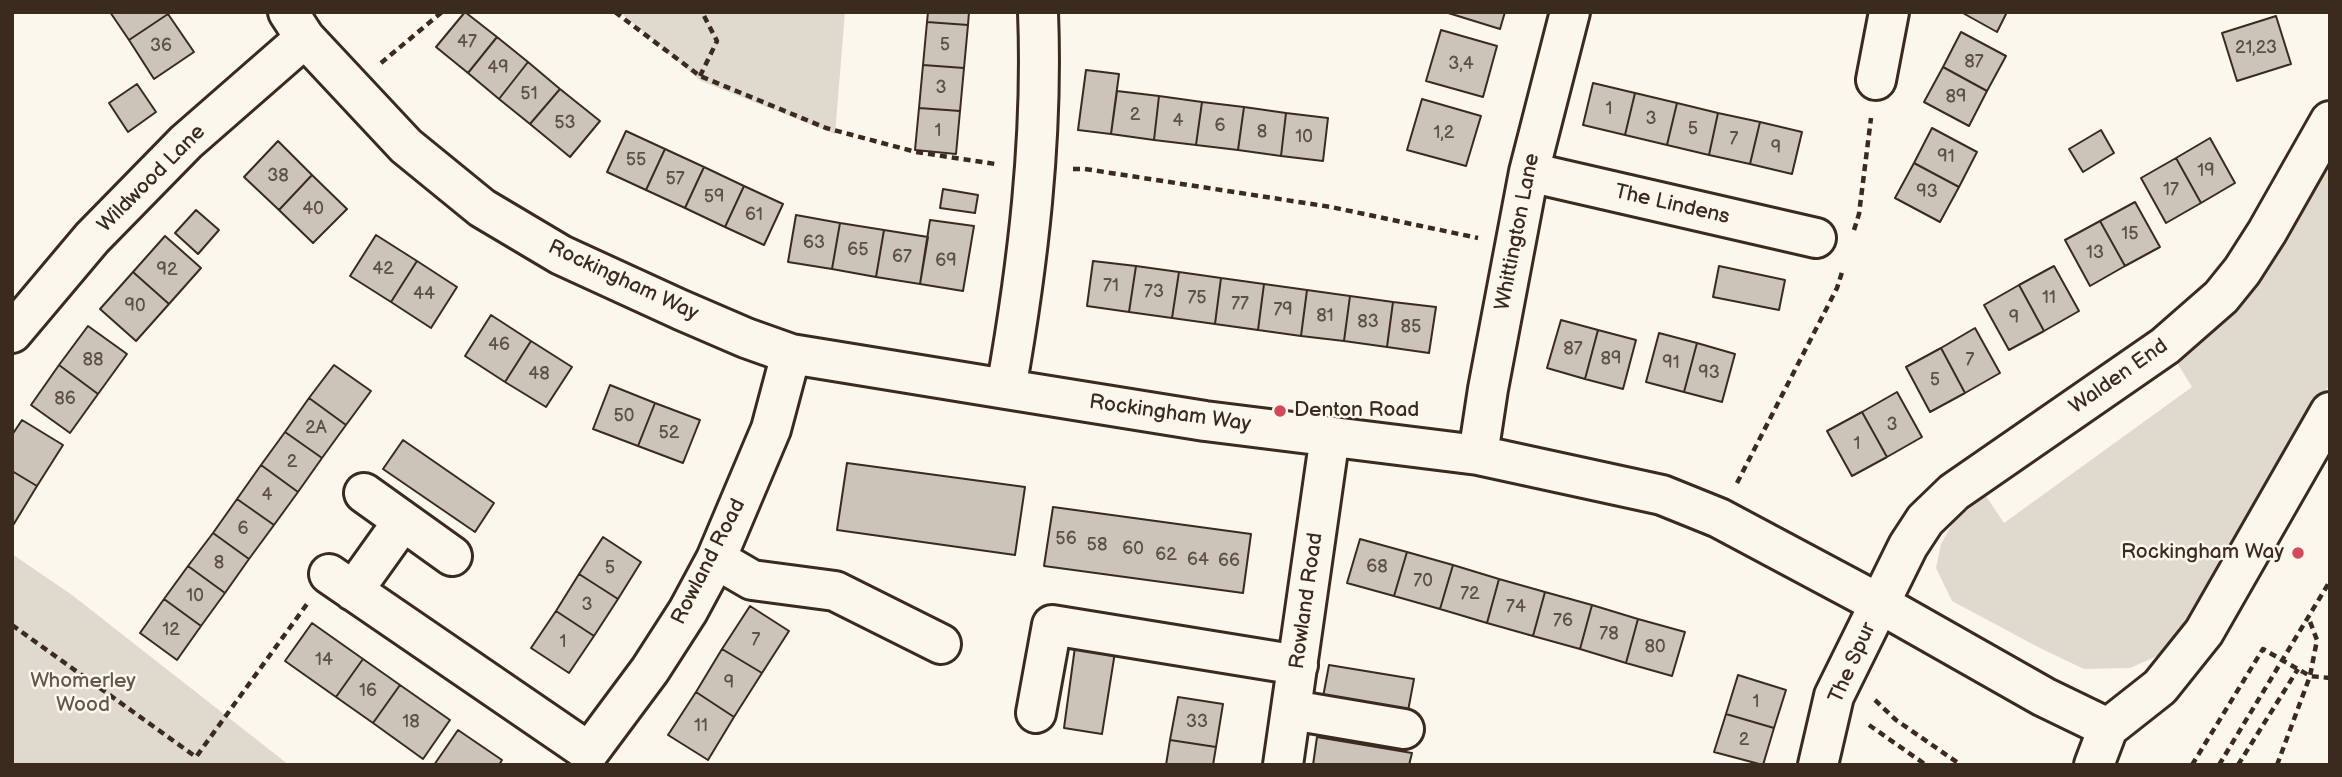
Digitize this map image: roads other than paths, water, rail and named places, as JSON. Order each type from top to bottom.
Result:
[{"type":"street","points":[[1006,389],[1023,291],[1037,170],[1038,12]]},
{"type":"street","name":"Whittington Lane","points":[[1478,455],[1529,172],[1570,12]]},
{"type":"street","points":[[1876,80],[1889,12]]},
{"type":"street","name":"Rockingham Way","points":[[296,25],[350,88],[406,146],[494,214],[561,255],[681,310],[792,354],[1205,421],[1478,455],[1662,495],[1719,518],[1880,604],[2044,697],[2108,728]]},
{"type":"street","name":"Wildwood Lane","points":[[12,333],[92,238],[296,25]]},
{"type":"street","name":"Walden End","points":[[1880,604],[1908,546],[1925,520],[1954,492],[2165,346],[2221,297],[2242,271],[2267,232],[2330,121]]},
{"type":"street","name":"The Lindens","points":[[1529,172],[1838,244]]},
{"type":"street","name":"Rowland Road","points":[[403,521],[341,582],[599,758],[688,611],[716,559],[771,429],[792,354]]},
{"type":"street","points":[[2094,765],[2108,728],[2160,687],[2204,632],[2330,412]]},
{"type":"street","name":"Rowland Road","points":[[1283,765],[1330,436]]},
{"type":"street","points":[[364,493],[452,556]]},
{"type":"street","points":[[716,559],[752,580],[835,592],[941,644]]},
{"type":"street","name":"The Spur","points":[[1818,765],[1840,685],[1880,604]]},
{"type":"street","points":[[1036,713],[1052,625],[1298,665]]},
{"type":"street","points":[[1292,710],[1404,729]]},
{"type":"place","name":"Denton Road","points":[[1280,411]]},
{"type":"place","name":"Rockingham Way","points":[[2298,553]]},
{"type":"park label","name":"Whomerley Wood","points":[[83,694]]}]
